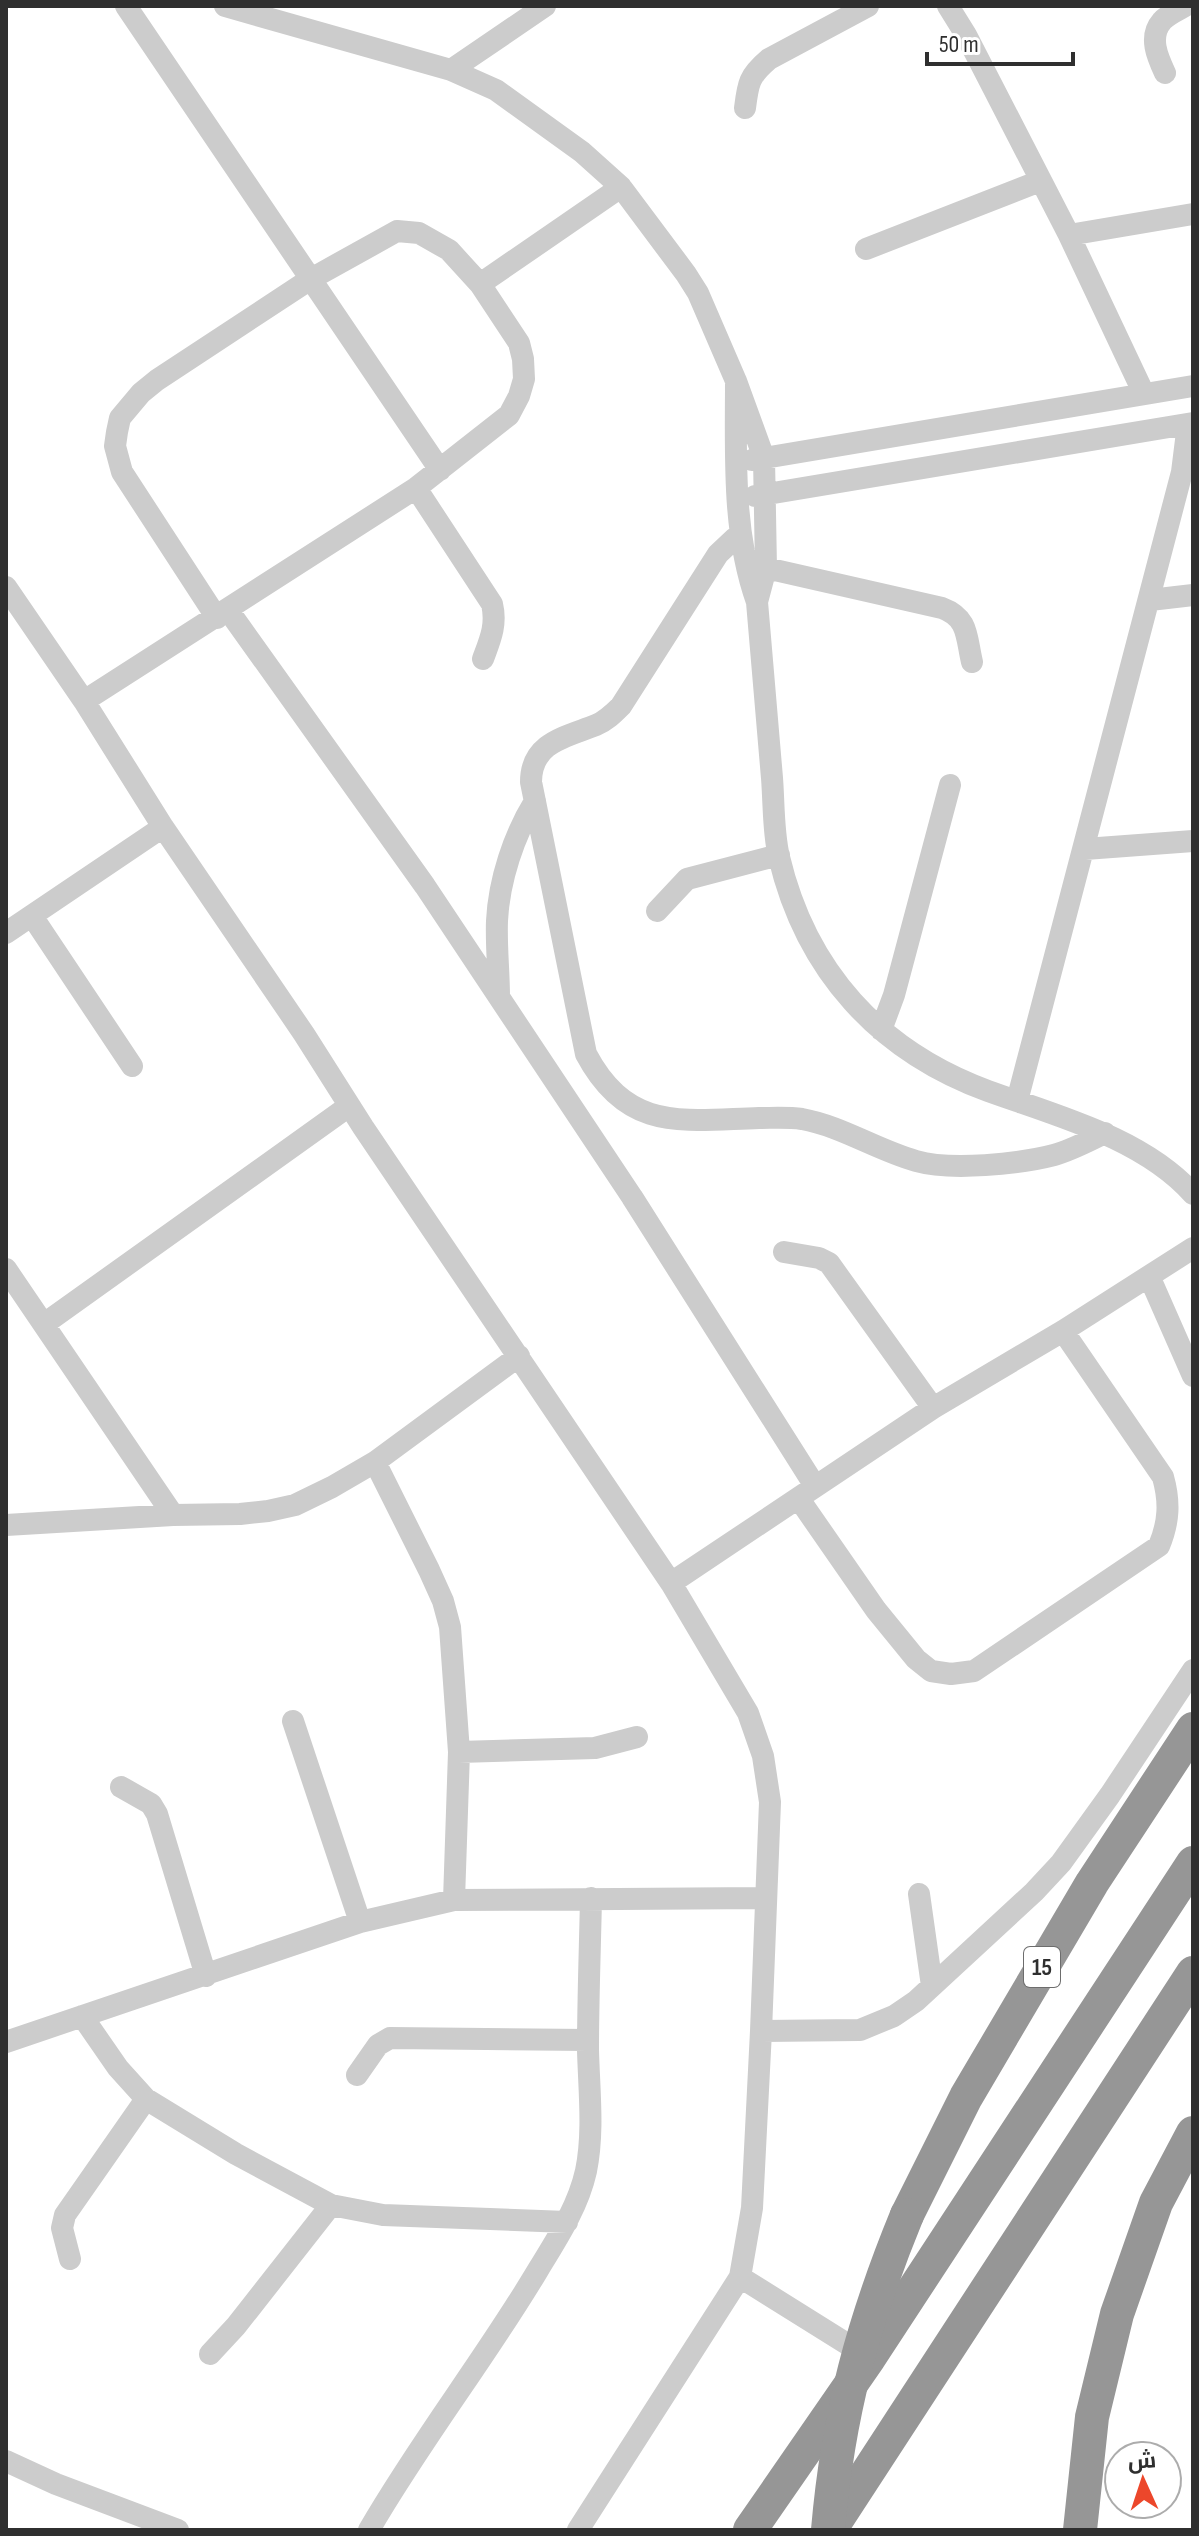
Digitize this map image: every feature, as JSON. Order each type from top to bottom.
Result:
[{"type":"highway","name":"15","points":[[829,2530],[832,2482],[843,2414],[859,2346],[907,2215],[966,2097],[1092,1883],[1193,1729]]},
{"type":"highway","points":[[750,2530],[869,2358],[1193,1863]]},
{"type":"highway","points":[[829,2530],[1193,1973]]},
{"type":"highway","points":[[1080,2530],[1092,2417],[1117,2314],[1156,2203],[1193,2133]]},
{"type":"street","points":[[126,6],[440,470]]},
{"type":"street","points":[[225,6],[451,70],[496,90],[582,152],[621,187],[698,293],[736,381],[764,458],[767,495],[756,569],[757,602],[779,855],[798,914],[816,953],[843,993],[881,1030],[933,1066],[980,1088],[1105,1133],[1154,1162],[1193,1194]]},
{"type":"street","points":[[451,70],[545,6]]},
{"type":"street","points":[[745,108],[748,81],[769,59],[868,6]]},
{"type":"street","points":[[948,6],[1069,235],[1144,394]]},
{"type":"street","points":[[1165,73],[1155,52],[1156,35],[1161,22],[1185,6]]},
{"type":"street","points":[[866,249],[1040,181]]},
{"type":"street","points":[[480,284],[621,187]]},
{"type":"street","points":[[1069,235],[1193,214]]},
{"type":"street","points":[[84,701],[222,614],[416,488],[509,415],[524,379],[519,343],[480,284],[442,245],[406,230],[388,234],[309,280],[157,380],[130,404],[120,418],[115,446],[122,472],[222,614],[425,886],[632,1197],[876,1610],[916,1659],[931,1671],[951,1674],[974,1671],[1159,1546],[1165,1531],[1169,1513],[1163,1477],[1063,1331]]},
{"type":"street","points":[[736,381],[737,497],[741,538],[756,569]]},
{"type":"street","points":[[736,462],[1193,386]]},
{"type":"street","points":[[737,497],[767,495],[1191,424],[1150,600],[1017,1101]]},
{"type":"street","points":[[416,488],[492,604],[495,616],[493,631],[483,659]]},
{"type":"street","points":[[741,538],[735,538],[718,554],[621,706],[597,725],[563,736],[548,745],[531,769],[586,1054],[602,1080],[629,1105],[651,1116],[686,1120],[800,1119],[934,1165],[977,1165],[1052,1156],[1105,1133]]},
{"type":"street","points":[[756,569],[955,612],[962,620],[972,662]]},
{"type":"street","points":[[6,587],[349,1106],[671,1583],[748,1713],[763,1756],[770,1802],[761,2031],[752,2208],[740,2277],[578,2530]]},
{"type":"street","points":[[1150,600],[1193,595]]},
{"type":"street","points":[[881,1030],[894,995],[950,785]]},
{"type":"street","points":[[499,998],[499,901],[521,823],[535,801]]},
{"type":"street","points":[[6,933],[163,827]]},
{"type":"street","points":[[1085,849],[1193,841]]},
{"type":"street","points":[[657,911],[687,879],[779,855]]},
{"type":"street","points":[[32,916],[132,1066]]},
{"type":"street","points":[[44,1324],[349,1106]]},
{"type":"street","points":[[671,1583],[933,1408],[1063,1331],[1193,1248]]},
{"type":"street","points":[[784,1252],[819,1258],[829,1263],[933,1408]]},
{"type":"street","points":[[6,1269],[173,1515]]},
{"type":"street","points":[[1149,1276],[1193,1376]]},
{"type":"street","points":[[6,1525],[240,1514],[295,1505],[375,1462],[519,1356]]},
{"type":"street","points":[[375,1462],[443,1601],[450,1627],[459,1752],[454,1900]]},
{"type":"street","points":[[761,2031],[860,2030],[894,2016],[932,1986],[1061,1863],[1193,1670]]},
{"type":"street","points":[[293,1721],[360,1922]]},
{"type":"street","points":[[459,1752],[595,1748],[637,1737]]},
{"type":"street","points":[[121,1787],[154,1808],[206,1976]]},
{"type":"street","points":[[919,1894],[932,1986]]},
{"type":"street","points":[[369,2530],[404,2470],[519,2302],[567,2222],[586,2173],[589,2143],[591,1898]]},
{"type":"street","points":[[6,2042],[360,1922],[454,1900],[766,1898]]},
{"type":"street","points":[[82,2016],[118,2068],[146,2099],[236,2154],[331,2205],[383,2215],[567,2222]]},
{"type":"street","points":[[357,2075],[378,2045],[390,2038],[588,2040]]},
{"type":"street","points":[[70,2259],[62,2228],[65,2215],[146,2099]]},
{"type":"street","points":[[210,2354],[236,2326],[331,2205]]},
{"type":"street","points":[[740,2277],[869,2358]]},
{"type":"street","points":[[6,2461],[56,2484],[178,2530]]}]
